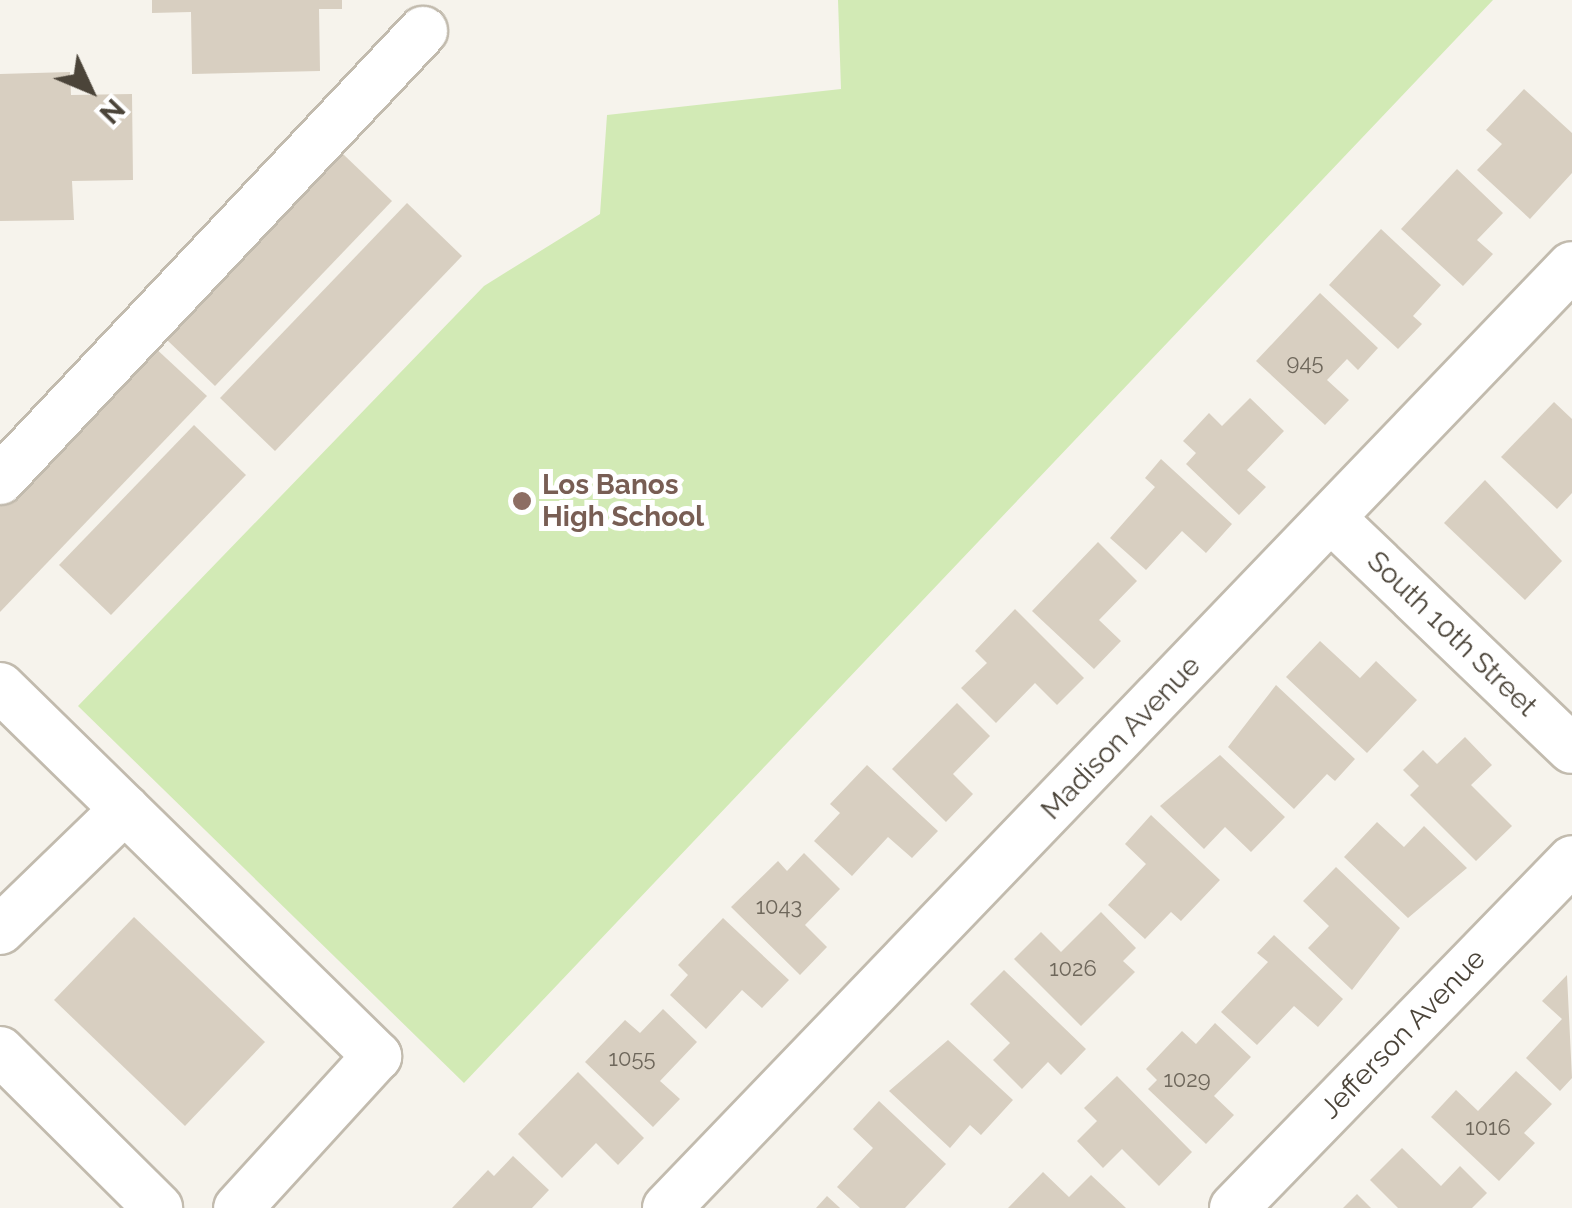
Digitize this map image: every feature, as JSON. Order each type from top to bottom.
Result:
[{"type":"street","points":[[0,480],[424,31]]},
{"type":"street","name":"Madison Avenue","points":[[668,1208],[1572,266]]},
{"type":"street","name":"South 10th Street","points":[[1332,519],[1572,749]]},
{"type":"street","points":[[0,687],[377,1056],[238,1208]]},
{"type":"street","points":[[0,930],[124,809]]},
{"type":"street","name":"Jefferson Avenue","points":[[1234,1208],[1572,860]]},
{"type":"street","points":[[0,1051],[158,1208]]},
{"type":"green space","points":[[838,0],[1493,0],[464,1083],[78,706],[484,286],[600,214],[607,115],[841,89]]},
{"type":"building","points":[[152,0],[342,0],[342,9],[319,9],[320,71],[192,74],[191,12],[152,13]]},
{"type":"building","points":[[70,72],[71,95],[132,94],[133,180],[72,181],[74,220],[0,221],[0,74]]},
{"type":"building","points":[[1524,89],[1572,133],[1572,173],[1530,219],[1477,170],[1502,144],[1486,130]]},
{"type":"building","points":[[343,154],[392,201],[215,386],[166,339]]},
{"type":"building","points":[[1457,169],[1503,213],[1477,240],[1493,254],[1463,286],[1401,229]]},
{"type":"building","points":[[407,203],[462,256],[275,451],[220,398]]},
{"type":"building","points":[[1381,229],[1441,285],[1413,316],[1422,324],[1398,349],[1329,285]]},
{"type":"building","points":[[1320,293],[1378,348],[1358,370],[1347,359],[1327,380],[1349,400],[1325,425],[1256,361]]},
{"type":"building","points":[[152,345],[207,396],[0,612],[0,503]]},
{"type":"building","points":[[1250,398],[1284,431],[1247,470],[1266,487],[1239,515],[1186,464],[1196,453],[1183,441],[1209,413],[1222,426]]},
{"type":"building","points":[[1554,402],[1572,419],[1572,493],[1557,509],[1501,457]]},
{"type":"building","points":[[194,425],[246,475],[111,615],[59,565]]},
{"type":"building","points":[[1161,459],[1232,524],[1206,553],[1182,531],[1146,570],[1110,538],[1155,487],[1145,478]]},
{"type":"building","points":[[1485,480],[1562,561],[1525,600],[1444,523]]},
{"type":"building","points":[[1098,542],[1137,581],[1099,620],[1121,641],[1094,669],[1032,611]]},
{"type":"building","points":[[1015,609],[1084,678],[1057,705],[1035,683],[996,723],[961,688],[987,663],[975,651]]},
{"type":"building","points":[[1320,641],[1360,678],[1376,661],[1417,700],[1367,753],[1286,677]]},
{"type":"building","points":[[1276,685],[1355,759],[1335,781],[1327,774],[1294,809],[1228,747]]},
{"type":"building","points":[[957,703],[990,736],[953,774],[973,794],[946,822],[892,769]]},
{"type":"building","points":[[1465,737],[1492,765],[1471,785],[1512,826],[1476,861],[1410,795],[1419,786],[1403,770],[1423,750],[1437,764]]},
{"type":"building","points":[[1220,755],[1285,817],[1251,852],[1225,827],[1204,849],[1160,806]]},
{"type":"building","points":[[867,765],[938,831],[912,858],[888,837],[852,876],[814,841],[840,813],[830,804]]},
{"type":"building","points":[[1151,815],[1220,880],[1181,921],[1171,912],[1145,939],[1108,905],[1146,864],[1125,844]]},
{"type":"building","points":[[1377,822],[1404,847],[1424,826],[1467,868],[1408,918],[1344,857]]},
{"type":"building","points":[[804,853],[840,889],[805,925],[827,947],[800,975],[731,907],[778,861],[787,871]]},
{"type":"building","points":[[1336,867],[1400,928],[1352,990],[1308,948],[1329,926],[1303,901]]},
{"type":"building","points":[[1101,912],[1136,948],[1123,961],[1135,972],[1081,1026],[1014,959],[1041,932],[1061,952]]},
{"type":"building","points":[[134,917],[265,1042],[185,1126],[54,1000]]},
{"type":"building","points":[[723,918],[789,980],[762,1008],[742,990],[706,1029],[670,995],[688,975],[678,965]]},
{"type":"building","points":[[1274,935],[1343,999],[1318,1027],[1294,1006],[1257,1045],[1221,1012],[1268,962],[1257,953]]},
{"type":"building","points":[[1004,970],[1086,1049],[1061,1075],[1048,1062],[1022,1089],[993,1060],[1010,1043],[970,1004]]},
{"type":"building","points":[[1567,975],[1572,1078],[1560,1091],[1526,1058],[1562,1019],[1542,1001]]},
{"type":"building","points":[[663,1009],[697,1042],[660,1081],[680,1099],[653,1127],[585,1062],[625,1020],[640,1033]]},
{"type":"building","points":[[1215,1023],[1251,1057],[1214,1096],[1234,1115],[1206,1144],[1148,1089],[1157,1080],[1146,1069],[1182,1031],[1196,1044]]},
{"type":"building","points":[[948,1040],[1013,1100],[981,1135],[970,1125],[950,1148],[889,1091]]},
{"type":"building","points":[[1516,1071],[1552,1104],[1524,1133],[1535,1143],[1499,1181],[1431,1117],[1456,1090],[1478,1111]]},
{"type":"building","points":[[578,1072],[644,1138],[618,1165],[596,1143],[562,1178],[518,1134]]},
{"type":"building","points":[[1117,1076],[1192,1152],[1159,1186],[1122,1149],[1103,1168],[1077,1141],[1097,1121],[1084,1108]]},
{"type":"building","points":[[879,1101],[946,1164],[905,1208],[860,1208],[837,1187],[873,1148],[853,1129]]},
{"type":"building","points":[[1402,1148],[1441,1186],[1460,1166],[1487,1193],[1472,1208],[1398,1208],[1370,1180]]},
{"type":"building","points":[[513,1156],[549,1190],[532,1208],[452,1208],[488,1170],[494,1176]]},
{"type":"building","points":[[1043,1172],[1069,1197],[1091,1175],[1126,1208],[1008,1208]]},
{"type":"building","points":[[1357,1194],[1371,1208],[1343,1208]]},
{"type":"building","points":[[827,1196],[840,1208],[816,1208]]},
{"type":"place","name":"Los Banos High School","points":[[522,501]]}]
